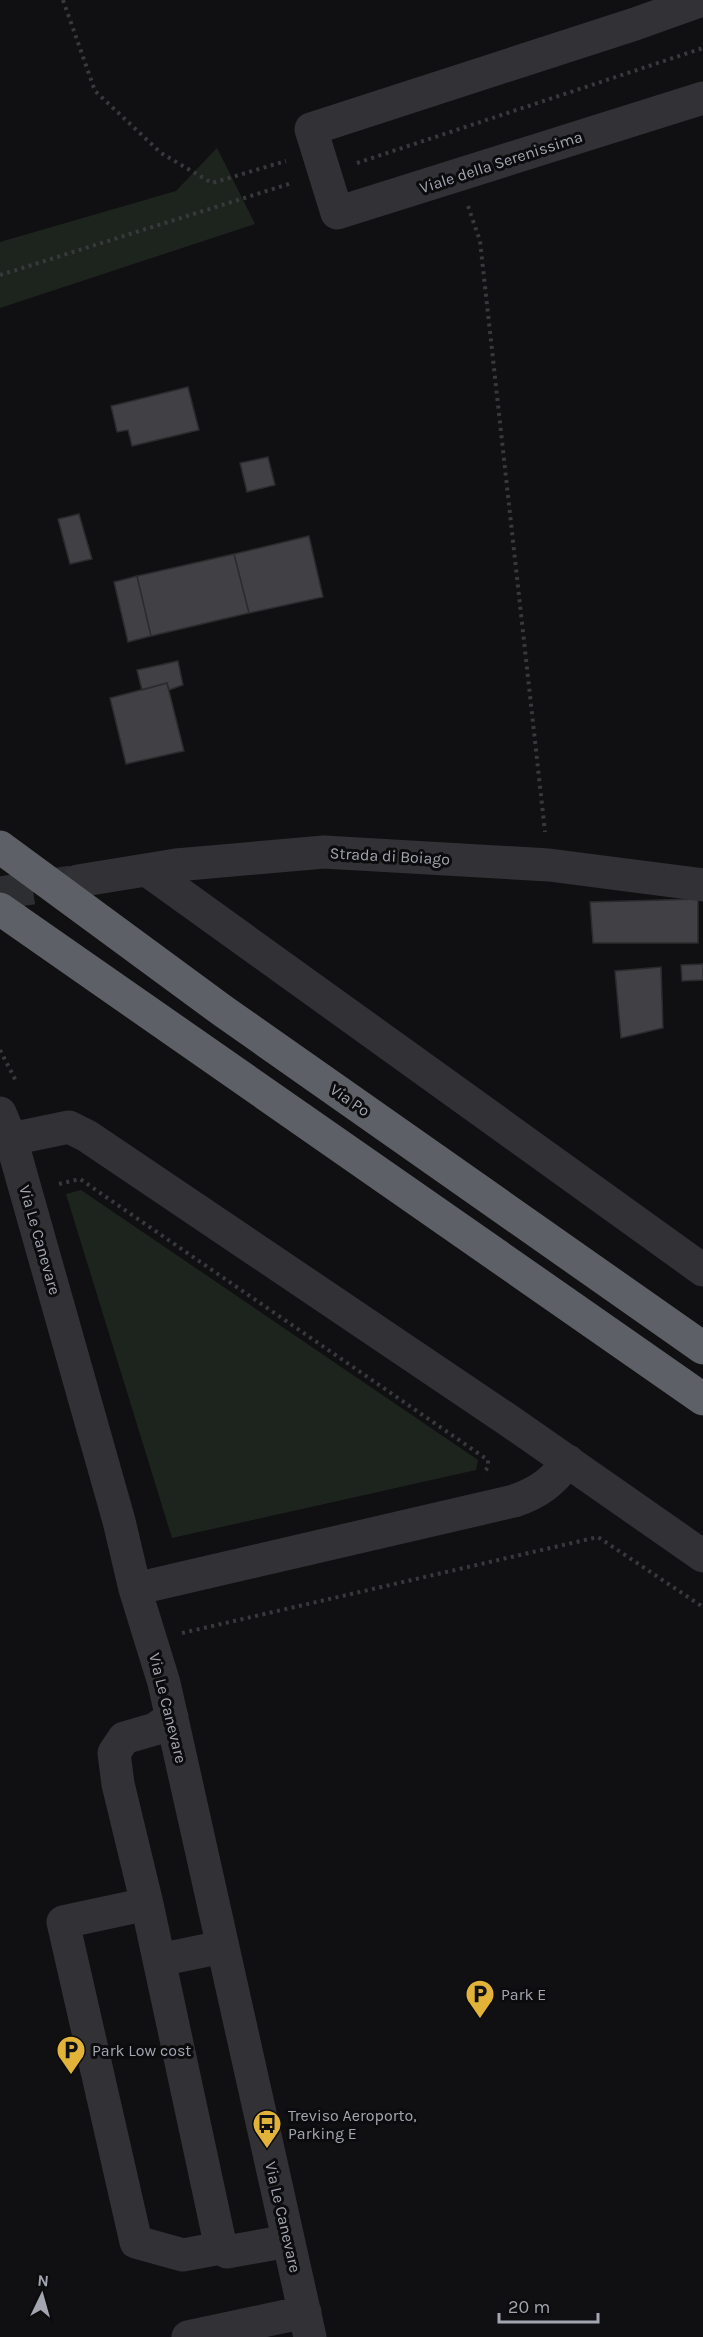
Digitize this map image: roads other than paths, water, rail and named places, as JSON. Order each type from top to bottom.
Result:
[{"type":"highway","name":"Via Po","points":[[0,847],[223,1011],[703,1348]]},
{"type":"highway","points":[[0,909],[703,1399]]},
{"type":"street","points":[[631,12],[702,0]]},
{"type":"street","name":"Viale della Serenissima","points":[[631,12],[318,151],[337,213],[703,98]]},
{"type":"street","name":"Strada di Boiago","points":[[78,881],[176,865],[324,852],[549,865],[703,885]]},
{"type":"street","points":[[147,870],[703,1270]]},
{"type":"street","points":[[6,1126],[69,1127],[87,1136],[568,1461],[703,1556]]},
{"type":"street","name":"Via Le Canevare","points":[[6,1126],[119,1521],[135,1589],[164,1683],[307,2324],[188,2337]]},
{"type":"street","points":[[135,1589],[514,1501],[534,1494],[546,1486],[568,1461]]},
{"type":"street","points":[[172,1718],[155,1729],[124,1738],[114,1753],[118,1784],[147,1904],[221,2248]]},
{"type":"street","points":[[147,1904],[63,1922],[136,2242],[183,2255],[221,2248],[227,2252],[238,2251],[288,2241]]},
{"type":"street","points":[[159,1960],[222,1947]]},
{"type":"tunnel","points":[[0,893],[72,882]]},
{"type":"place","name":"Park E","points":[[480,2020]]},
{"type":"place","name":"Park Low cost","points":[[71,2076]]},
{"type":"place","name":"Treviso Aeroporto, Parking E","points":[[267,2150]]}]
